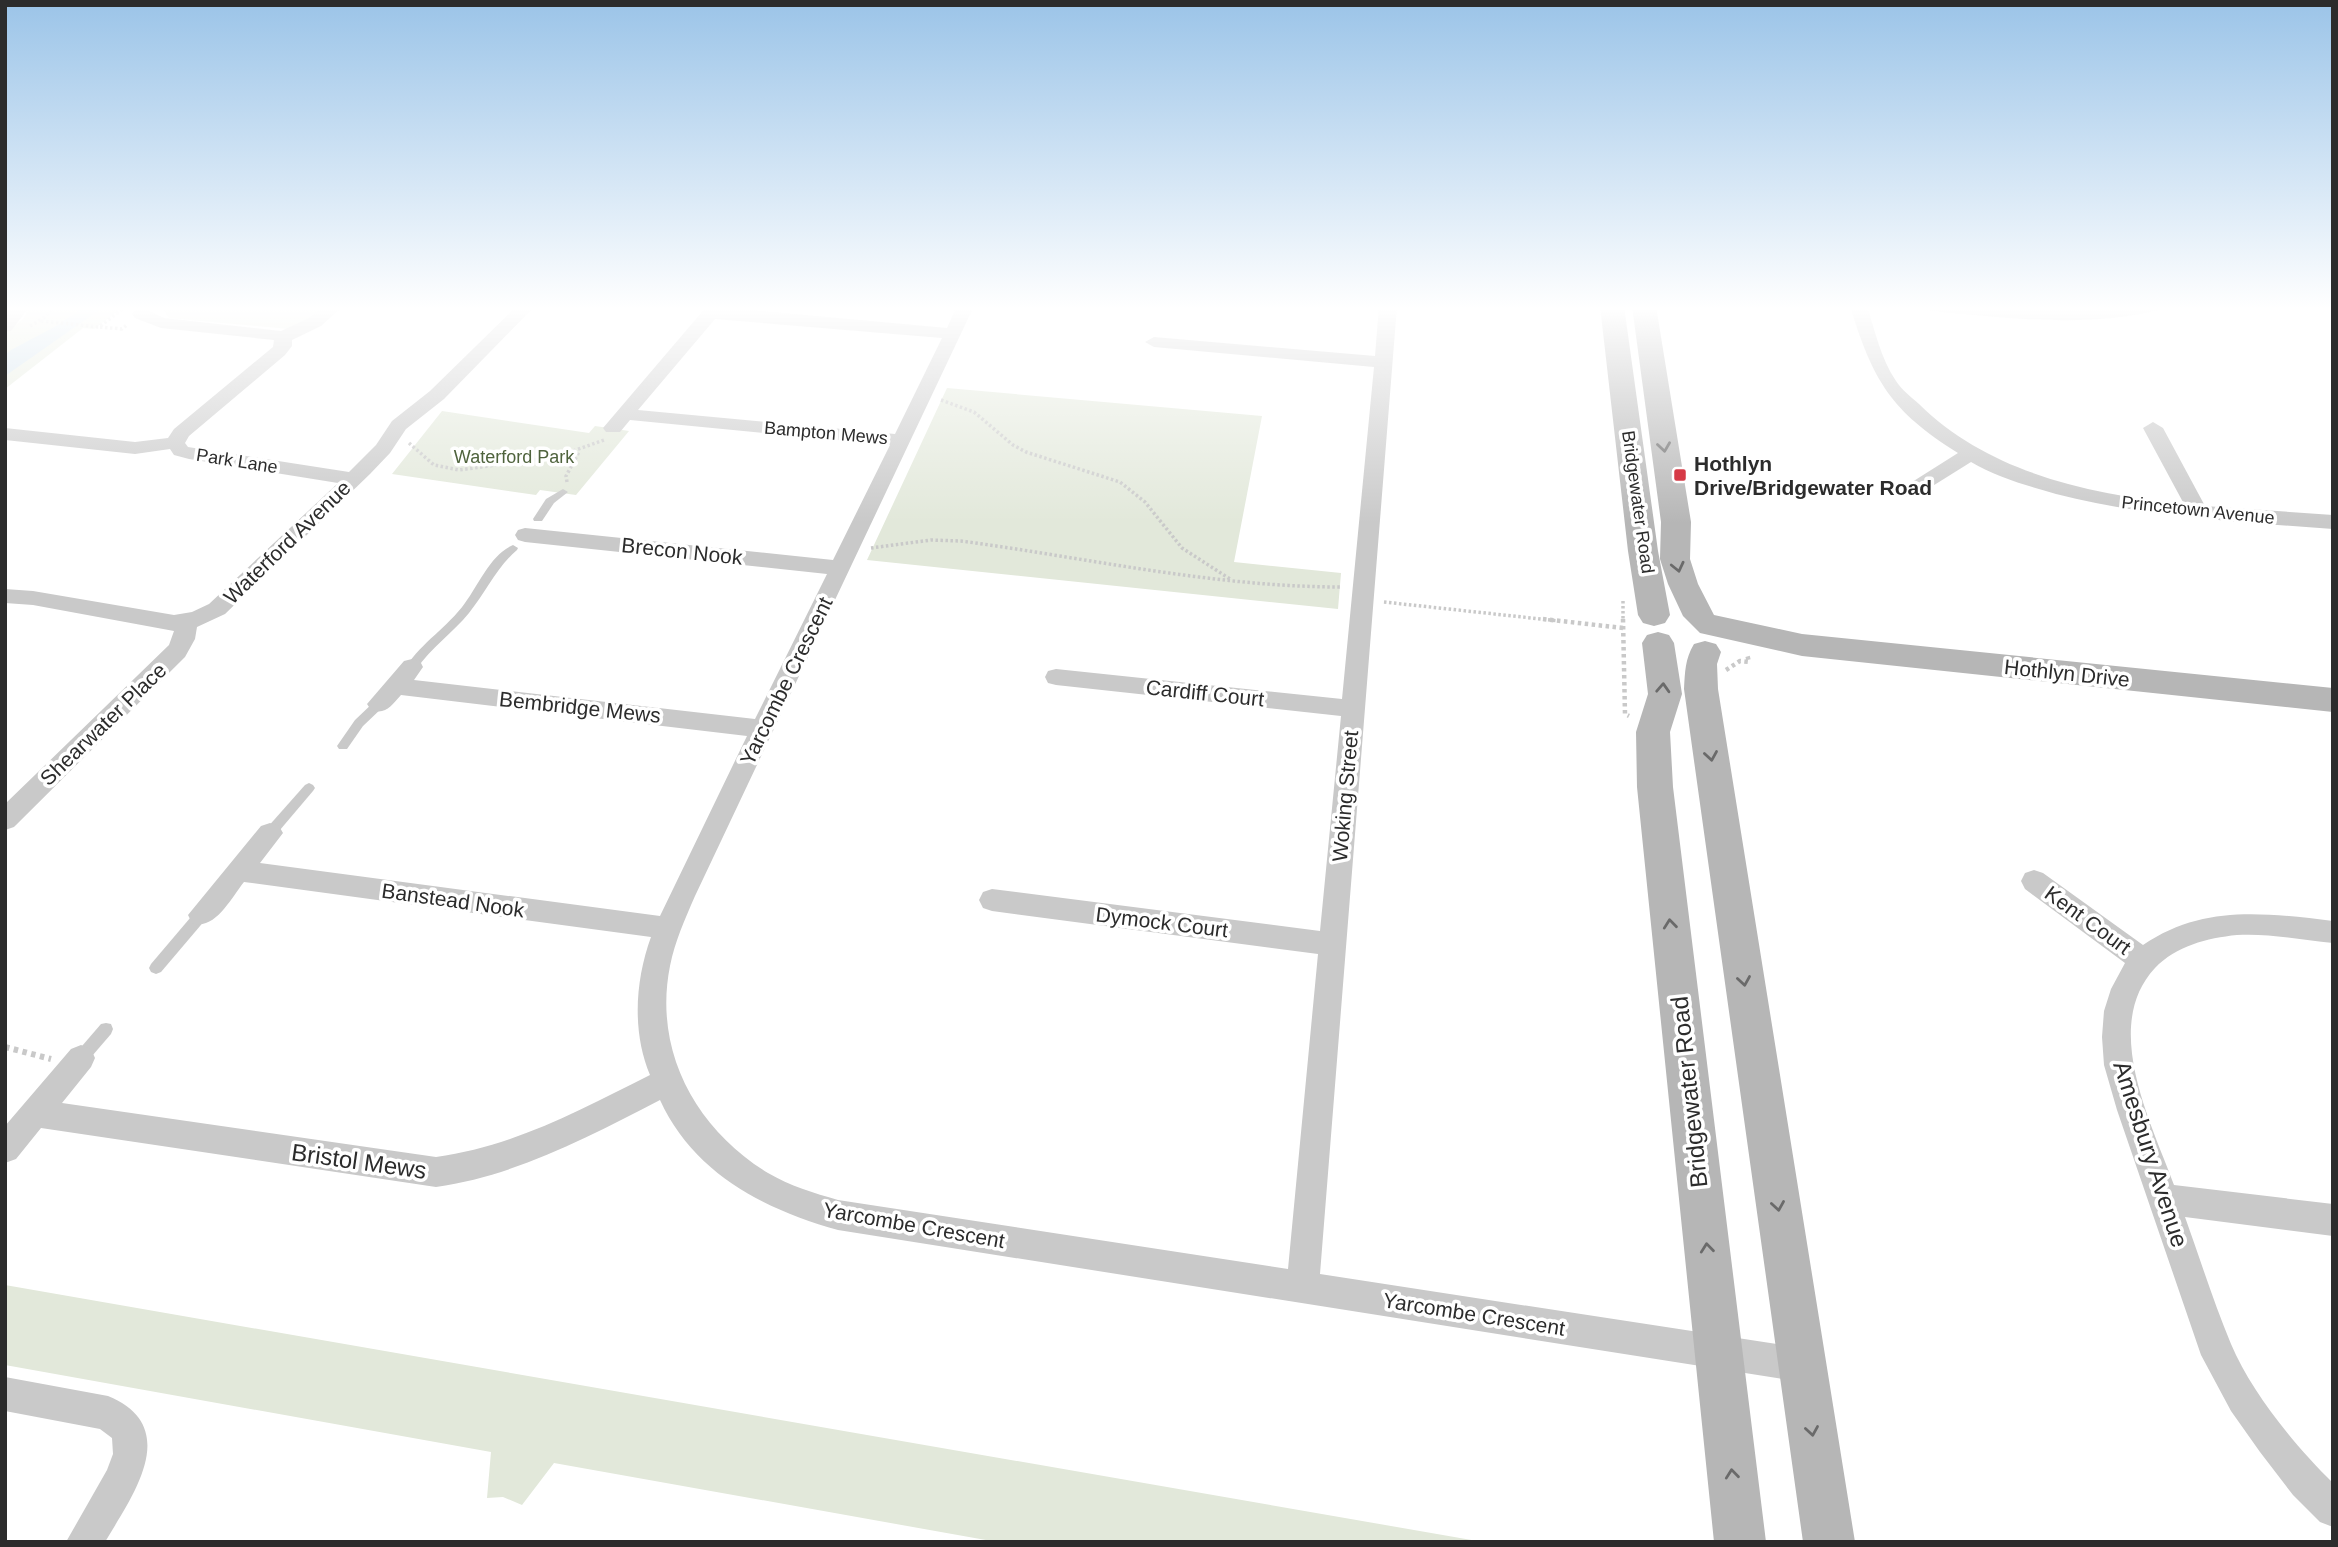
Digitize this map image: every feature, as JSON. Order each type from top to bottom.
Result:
[{"type":"street","name":"Park Lane","points":[[246,378],[188,427],[175,443],[181,451],[357,474]]},
{"type":"street","name":"Waterford Avenue","points":[[5,596],[18,595],[167,622],[187,621],[207,615],[228,600],[383,449],[399,425],[454,378]]},
{"type":"street","points":[[619,421],[655,378]]},
{"type":"street","name":"Yarcombe Crescent","points":[[931,378],[668,928],[654,975],[651,998],[657,1055],[666,1082],[698,1136],[725,1161],[757,1184],[811,1207],[872,1221],[1802,1365]]},
{"type":"street","name":"Woking Street","points":[[1303,1287],[1382,378]]},
{"type":"street","name":"Bridgewater Road","points":[[1621,378],[1643,551],[1665,694],[1653,732],[1654,778],[1740,1542]]},
{"type":"street","name":"Bridgewater Road","points":[[1654,378],[1675,522],[1677,571],[1707,635]]},
{"type":"street","name":"Princetown Avenue","points":[[1886,378],[1919,419],[1970,454],[2075,494],[2142,507],[2333,522]]},
{"type":"street","name":"Waterford Avenue","points":[[357,474],[407,441],[437,395]]},
{"type":"street","name":"Bampton Mews","points":[[619,421],[902,440]]},
{"type":"street","points":[[2153,428],[2198,511]]},
{"type":"street","points":[[5,434],[135,448],[175,443]]},
{"type":"street","points":[[1908,493],[1970,454]]},
{"type":"street","name":"Brecon Nook","points":[[525,534],[840,568]]},
{"type":"street","points":[[1670,610],[1707,635],[1687,654],[1656,629],[1670,610]]},
{"type":"street","name":"Shearwater Place","points":[[5,820],[177,651],[184,639],[187,621]]},
{"type":"street","points":[[1707,635],[1701,664],[1700,689],[1829,1542]]},
{"type":"street","name":"Hothlyn Drive","points":[[1707,635],[2333,701]]},
{"type":"street","points":[[379,704],[412,667]]},
{"type":"street","name":"Cardiff Court","points":[[1056,677],[1353,709]]},
{"type":"street","name":"Bembridge Mews","points":[[396,687],[764,729]]},
{"type":"street","points":[[201,915],[271,834]]},
{"type":"street","name":"Banstead Nook","points":[[238,871],[668,928]]},
{"type":"street","name":"Kent Court","points":[[2034,881],[2143,960]]},
{"type":"street","name":"Dymock Court","points":[[992,900],[1332,944]]},
{"type":"street","name":"Amesbury Avenue","points":[[2333,932],[2237,924],[2196,930],[2168,942],[2143,960],[2122,992],[2116,1036],[2120,1070],[2218,1355],[2243,1399],[2272,1440],[2306,1482],[2333,1509]]},
{"type":"street","points":[[5,1149],[78,1062]]},
{"type":"street","name":"Bristol Mews","points":[[35,1113],[436,1172],[466,1170],[520,1153],[666,1082]]},
{"type":"street","points":[[2165,1199],[2333,1220]]},
{"type":"street","points":[[5,1394],[108,1413],[128,1429],[131,1454],[120,1482],[84,1542]]},
{"type":"lane","points":[[412,667],[425,646],[463,613],[490,569],[525,534],[550,501],[563,492]]},
{"type":"lane","points":[[343,746],[359,723],[379,704]]},
{"type":"lane","points":[[271,834],[309,788]]},
{"type":"lane","points":[[156,968],[201,915]]},
{"type":"lane","points":[[78,1062],[106,1028]]},
{"type":"path","points":[[943,388],[938,399],[974,412],[1013,445],[1027,453],[1106,476],[1132,490],[1182,548],[1231,579]]},
{"type":"path","points":[[407,441],[434,465],[448,470],[544,459],[579,451],[606,439],[619,421]]},
{"type":"path","points":[[563,492],[566,476],[579,451]]},
{"type":"path","points":[[874,536],[868,548],[932,540],[961,541],[1053,554],[1155,573],[1302,587],[1342,587]]},
{"type":"path","points":[[1373,601],[1623,628]]},
{"type":"path","points":[[1623,601],[1625,714]]},
{"type":"path","points":[[1724,680],[1723,671],[1740,661],[1749,662],[1747,653]]},
{"type":"path","points":[[5,1047],[78,1062]]},
{"type":"green space","points":[[5,378],[19,378],[5,389]]},
{"type":"green space","points":[[947,388],[1262,416],[1234,562],[1341,573],[1338,609],[867,560]]},
{"type":"green space","name":"Waterford Park","points":[[442,411],[589,433],[595,426],[629,431],[576,495],[540,490],[536,495],[392,474]]},
{"type":"green space","points":[[5,1285],[1483,1542],[997,1542],[554,1463],[522,1505],[503,1497],[487,1498],[491,1452],[5,1365]]},
{"type":"place","name":"Hothlyn Drive/Bridgewater Road","points":[[1680,475]]}]
